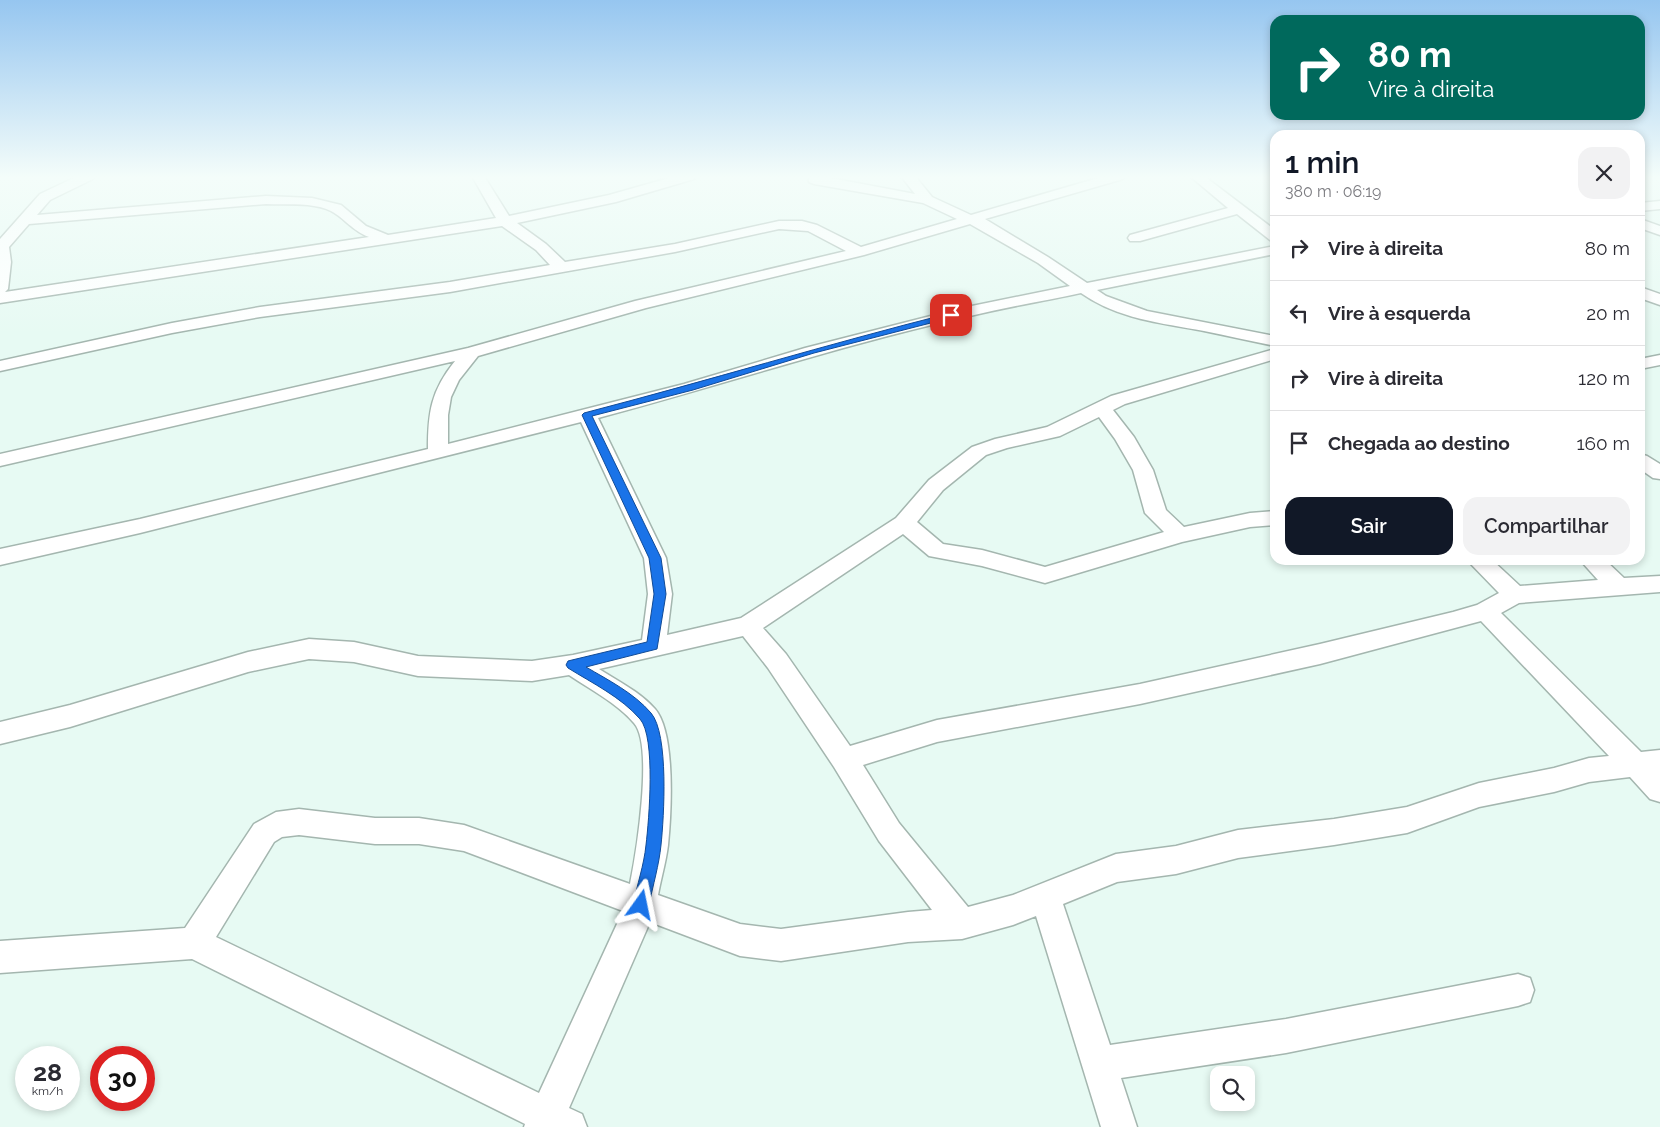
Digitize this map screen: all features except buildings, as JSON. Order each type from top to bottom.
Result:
[{"type":"street","points":[[0,289],[3,262],[1,245],[16,229]]},
{"type":"street","points":[[361,229],[387,239]]},
{"type":"street","points":[[0,298],[455,229]]},
{"type":"street","points":[[516,229],[541,247],[561,267]]},
{"type":"street","points":[[0,366],[172,328],[260,312],[450,287],[675,248],[767,229]]},
{"type":"street","points":[[818,229],[859,252]]},
{"type":"street","points":[[0,460],[472,352],[641,304],[859,252],[942,229]]},
{"type":"street","points":[[987,229],[1083,286],[1088,292],[1100,299],[1142,315],[1171,322],[1202,326],[1270,353]]},
{"type":"street","points":[[1135,238],[1169,229]]},
{"type":"street","points":[[0,556],[140,526],[438,453],[690,388],[811,352],[959,313],[1083,286],[1270,251]]},
{"type":"street","points":[[1645,294],[1660,300]]},
{"type":"street","points":[[438,453],[439,416],[442,397],[449,381],[472,352]]},
{"type":"street","points":[[0,734],[70,716],[248,662],[309,649],[354,652],[418,666],[532,671],[572,665],[748,626],[904,523],[936,486],[959,465],[979,452],[1002,443],[1053,432],[1138,393],[1270,355]]},
{"type":"street","points":[[1645,363],[1660,360]]},
{"type":"street","points":[[1102,408],[1124,437],[1143,470],[1156,513],[1180,535]]},
{"type":"street","points":[[587,415],[655,558],[660,594],[653,646]]},
{"type":"street","points":[[1645,463],[1660,473]]},
{"type":"street","points":[[904,523],[937,551],[945,554],[982,558],[1044,575],[1180,535],[1250,520],[1270,518]]},
{"type":"street","points":[[1483,565],[1515,595]]},
{"type":"street","points":[[1596,565],[1619,587]]},
{"type":"street","points":[[844,759],[937,731],[1140,694],[1330,652],[1485,611],[1515,595],[1660,584]]},
{"type":"street","points":[[1485,611],[1648,764],[1660,790]]},
{"type":"street","points":[[748,626],[777,661],[844,759],[889,832],[962,924]]},
{"type":"street","points":[[0,957],[194,943],[553,1124],[641,905],[654,845],[657,773],[654,739],[647,718],[622,696],[572,665]]},
{"type":"street","points":[[194,943],[264,833],[276,825],[299,822],[375,830],[420,831],[464,838],[740,940],[781,945],[908,927],[962,924],[1014,910],[1116,868],[1176,860],[1238,844],[1334,832],[1407,820],[1479,795],[1589,770],[1648,764]]},
{"type":"street","points":[[1045,897],[1119,1127]]},
{"type":"street","points":[[1098,1064],[1286,1036],[1518,990]]},
{"type":"route","points":[[641,905],[654,845],[657,773],[654,739],[647,718],[622,696],[572,665],[653,646],[660,594],[655,558],[587,415],[951,315]]}]
